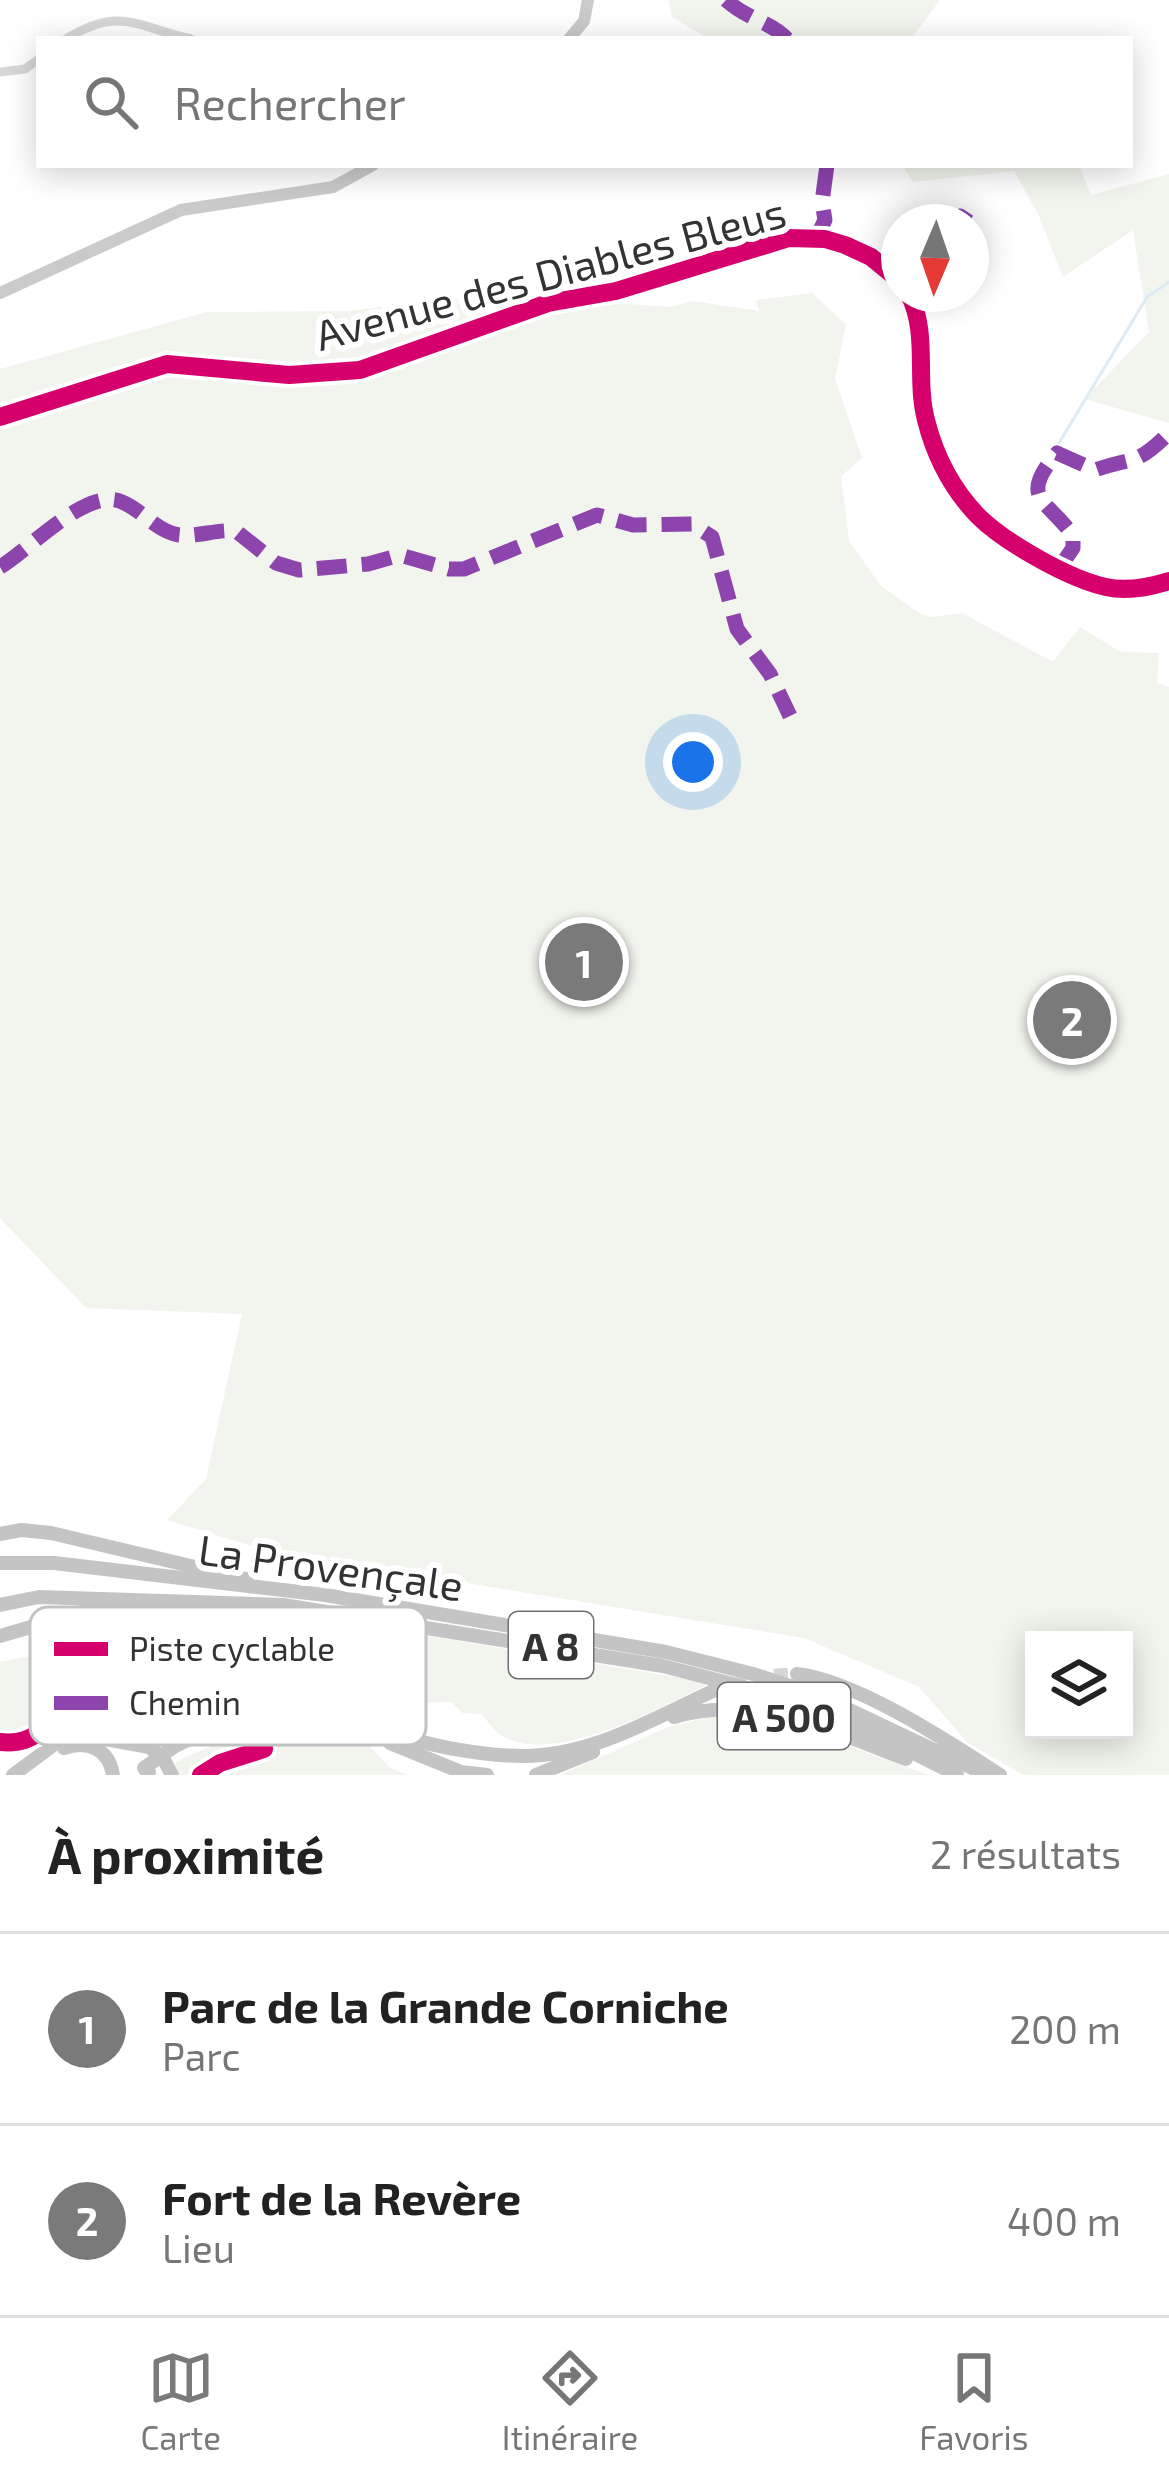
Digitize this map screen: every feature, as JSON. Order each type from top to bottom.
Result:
[{"type":"highway","points":[[0,1534],[51,1533],[297,1592]]},
{"type":"highway","name":"La Provençale","points":[[0,1563],[32,1561],[393,1607]]},
{"type":"highway","name":"La Provençale","points":[[0,1605],[39,1597],[284,1607]]},
{"type":"highway","points":[[101,1607],[125,1600]]},
{"type":"highway","name":"La Provençale","points":[[426,1612],[719,1664],[788,1684],[854,1710],[988,1775]]},
{"type":"highway","points":[[0,1636],[30,1627]]},
{"type":"highway","name":"La Provençale","points":[[426,1627],[663,1666],[782,1697],[886,1739],[954,1775]]},
{"type":"highway","name":"A 500","points":[[797,1674],[842,1686],[1000,1775]]},
{"type":"highway","name":"A 500","points":[[426,1744],[451,1751],[542,1754],[613,1737],[713,1691]]},
{"type":"highway","name":"A 500","points":[[536,1775],[676,1716],[730,1708],[782,1715],[954,1775]]},
{"type":"highway","points":[[13,1775],[53,1745]]},
{"type":"highway","points":[[28,1775],[60,1750],[75,1745]]},
{"type":"highway","points":[[85,1745],[105,1755],[113,1775]]},
{"type":"highway","points":[[138,1745],[163,1758],[172,1775]]},
{"type":"highway","name":"A 500","points":[[144,1773],[185,1745]]},
{"type":"highway","name":"A 500","points":[[177,1749],[188,1745]]},
{"type":"highway","name":"A 500","points":[[393,1745],[461,1772],[487,1775]]},
{"type":"main road","points":[[572,36],[584,21],[588,0]]},
{"type":"main road","points":[[2,289],[181,210],[333,187],[368,168]]},
{"type":"main road","name":"Avenue des Diables Bleus","points":[[0,417],[167,364],[290,376],[360,370],[548,303],[616,290],[789,238],[825,239],[881,265]]},
{"type":"main road","points":[[914,312],[920,330],[924,415],[936,455],[978,516],[1039,556],[1103,586],[1143,588],[1169,581]]},
{"type":"street","points":[[71,36],[94,22],[116,19],[180,36]]},
{"type":"street","points":[[0,72],[25,69],[36,60]]},
{"type":"street","points":[[0,1742],[17,1744],[30,1738]]},
{"type":"street","points":[[202,1775],[220,1763],[263,1750],[263,1745]]},
{"type":"shaded area","points":[[669,0],[940,0],[913,36],[704,36],[672,17]]},
{"type":"shaded area","points":[[904,168],[1080,168],[1091,195],[1169,174],[1169,423],[1084,399],[1149,332],[1133,230],[1063,277],[1038,214],[1014,171],[913,182]]},
{"type":"shaded area","points":[[812,293],[846,325],[835,379],[862,458],[841,476],[849,541],[881,586],[918,612],[931,617],[962,613],[1053,662],[1080,627],[1121,652],[1159,653],[1157,683],[1169,687],[1169,1775],[1023,1775],[968,1743],[919,1687],[804,1638],[265,1550],[167,1520],[206,1479],[242,1314],[86,1308],[0,1218],[0,369],[207,312],[348,311],[497,294],[670,307],[693,301],[759,311],[756,300]]},
{"type":"shaded area","points":[[426,1636],[706,1682],[633,1720],[576,1740],[548,1744],[522,1743],[501,1735],[482,1714],[462,1713],[452,1702],[426,1703]]},
{"type":"shaded area","points":[[30,1656],[30,1729],[0,1738],[0,1662]]},
{"type":"shaded area","points":[[720,1714],[782,1722],[929,1775],[560,1775],[668,1727]]},
{"type":"shaded area","points":[[214,1745],[369,1745],[389,1767],[407,1775],[178,1775],[175,1763]]},
{"type":"waterway","points":[[1059,443],[1147,297],[1169,282]]},
{"type":"tunnel","points":[[713,1691],[797,1674]]},
{"type":"marked path","points":[[726,0],[783,36]]},
{"type":"marked path","points":[[816,238],[825,220],[827,168]]},
{"type":"marked path","points":[[1060,567],[1073,548],[1073,536],[1038,490],[1057,453],[1095,470],[1141,456],[1169,433]]},
{"type":"marked path","points":[[0,567],[75,511],[108,500],[122,502],[179,535],[236,531],[276,563],[299,570],[368,564],[400,555],[464,569],[597,515],[633,525],[692,524],[712,537],[737,629],[770,674],[790,716]]},
{"type":"cycle path","points":[[0,417],[167,364],[289,375],[360,370],[548,303],[616,291],[789,238],[825,239],[881,265]]},
{"type":"cycle path","points":[[916,312],[930,433],[952,483],[978,516],[1038,558],[1091,583],[1130,589],[1169,581]]},
{"type":"cycle path","points":[[0,1742],[30,1738]]},
{"type":"cycle path","points":[[201,1775],[220,1763],[264,1749],[264,1745]]},
{"type":"place","name":"Parc de la Grande Corniche","points":[[584,962]]},
{"type":"place","name":"Fort de la Revère","points":[[1072,1020]]}]
